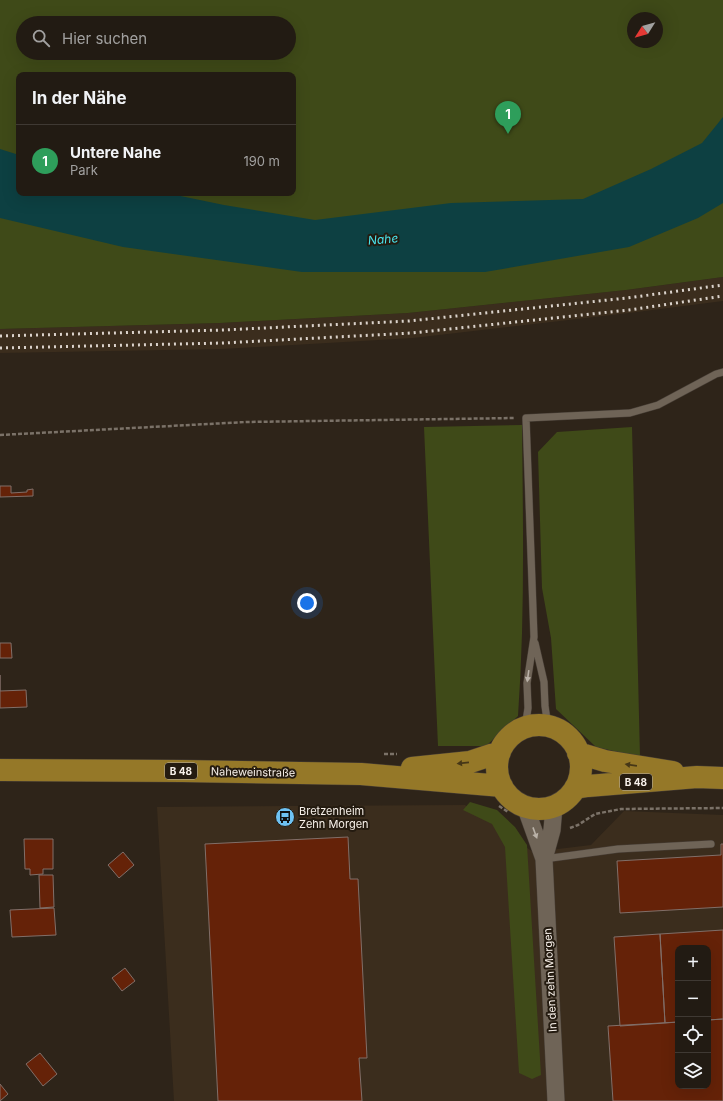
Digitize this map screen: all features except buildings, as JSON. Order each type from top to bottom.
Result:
[{"type":"main road","points":[[536,726],[548,727],[558,730],[567,736],[574,744],[578,753],[581,771],[576,788],[570,796],[554,806],[544,809],[518,810],[515,802],[508,795],[497,794],[497,769],[500,752],[506,742],[514,734],[525,728],[536,726]]},
{"type":"main road","name":"Naheweinstraße","points":[[0,770],[361,774],[470,762],[500,752]]},
{"type":"main road","name":"B 48","points":[[578,753],[605,761],[697,777]]},
{"type":"main road","name":"Naheweinstraße","points":[[361,774],[497,794]]},
{"type":"main road","name":"B 48","points":[[576,788],[697,777],[723,778]]},
{"type":"street","name":"In den zehn Morgen","points":[[554,806],[552,830],[544,859],[556,1101]]},
{"type":"street","name":"In den zehn Morgen","points":[[518,810],[544,859]]},
{"type":"lane","points":[[548,727],[544,682],[534,637],[526,418],[630,413],[658,405],[723,372]]},
{"type":"lane","points":[[525,728],[528,708],[527,683],[534,637]]},
{"type":"lane","points":[[544,859],[618,849],[711,844]]},
{"type":"path","points":[[0,435],[246,422],[526,418]]},
{"type":"path","points":[[497,794],[518,810]]},
{"type":"path","points":[[564,831],[578,825],[595,814],[621,809],[723,808]]},
{"type":"shaded area","points":[[723,277],[723,301],[413,338],[222,349],[0,353],[0,329],[220,323],[408,313],[626,290]]},
{"type":"shaded area","points":[[465,805],[533,852],[591,845],[624,811],[723,815],[723,1101],[174,1101],[157,807]]},
{"type":"green space","points":[[0,0],[723,0],[723,277],[626,290],[408,313],[220,323],[0,329]]},
{"type":"green space","points":[[522,425],[523,607],[518,716],[486,746],[438,746],[424,427]]},
{"type":"green space","points":[[632,427],[640,757],[596,747],[556,709],[551,638],[542,588],[538,452],[557,432]]},
{"type":"green space","points":[[470,802],[497,810],[515,827],[527,845],[541,1075],[532,1079],[519,1073],[505,847],[492,824],[463,810]]},
{"type":"water","name":"Nahe","points":[[723,117],[723,203],[698,218],[629,247],[485,272],[302,272],[123,247],[0,218],[0,149],[16,154],[16,196],[180,196],[224,205],[315,220],[451,203],[583,199],[651,169],[702,143]]},
{"type":"railway","points":[[0,336],[223,330],[409,321],[627,298],[723,285]]},
{"type":"railway","points":[[0,348],[223,343],[412,333],[629,310],[723,296]]},
{"type":"place","name":"Untere Nahe","points":[[508,134]]},
{"type":"place","name":"Bretzenheim Zehn Morgen","points":[[285,817]]}]
